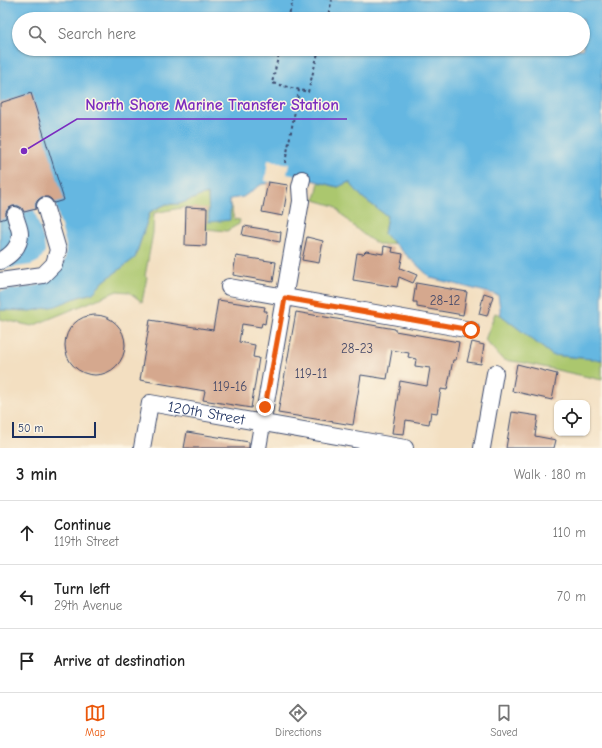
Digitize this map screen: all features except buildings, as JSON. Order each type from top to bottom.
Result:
[{"type":"street","points":[[258,448],[301,201],[301,185]]},
{"type":"street","points":[[0,281],[43,275],[54,264],[58,250],[45,206]]},
{"type":"street","points":[[0,261],[8,257],[16,248],[20,234],[15,215]]},
{"type":"street","points":[[229,287],[471,330]]},
{"type":"street","points":[[482,448],[495,373]]},
{"type":"street","name":"120th Street","points":[[142,448],[150,403],[405,448]]},
{"type":"path","points":[[290,12],[293,0]]},
{"type":"path","points":[[329,12],[332,0]]},
{"type":"path","points":[[278,56],[272,83],[308,92],[317,56]]},
{"type":"path","points":[[285,163],[299,90]]},
{"type":"green space","points":[[319,182],[338,187],[349,182],[363,198],[387,216],[384,234],[394,243],[381,245],[376,243],[356,228],[335,206],[315,200]]},
{"type":"green space","points":[[208,194],[209,222],[229,199],[234,219],[240,220],[239,224],[227,231],[206,229],[186,207],[154,213],[153,233],[142,302],[129,292],[117,291],[32,326],[0,319],[0,310],[31,311],[93,293],[104,281],[135,258],[150,212],[166,204],[179,204]]},
{"type":"green space","points":[[495,313],[501,315],[552,355],[602,360],[602,380],[525,363],[503,360],[485,340]]},
{"type":"water","points":[[0,0],[602,0],[602,360],[552,355],[501,315],[498,295],[431,278],[384,234],[387,216],[363,198],[349,182],[338,187],[308,179],[282,177],[273,183],[262,184],[243,197],[230,199],[230,220],[209,222],[208,194],[179,204],[166,204],[150,212],[135,258],[104,281],[93,293],[56,306],[31,311],[0,310]]},
{"type":"pier","points":[[268,160],[289,164],[287,174],[297,176],[296,180],[282,179],[276,183],[265,181]]},
{"type":"pier","points":[[55,203],[66,245],[65,258],[60,269],[50,279],[39,285],[0,291],[0,269],[31,265],[39,261],[45,252],[44,241],[34,209]]},
{"type":"place","name":"North Shore Marine Transfer Station","points":[[24,151]]},
{"type":"route","points":[[265,407],[285,298],[471,330]]}]
